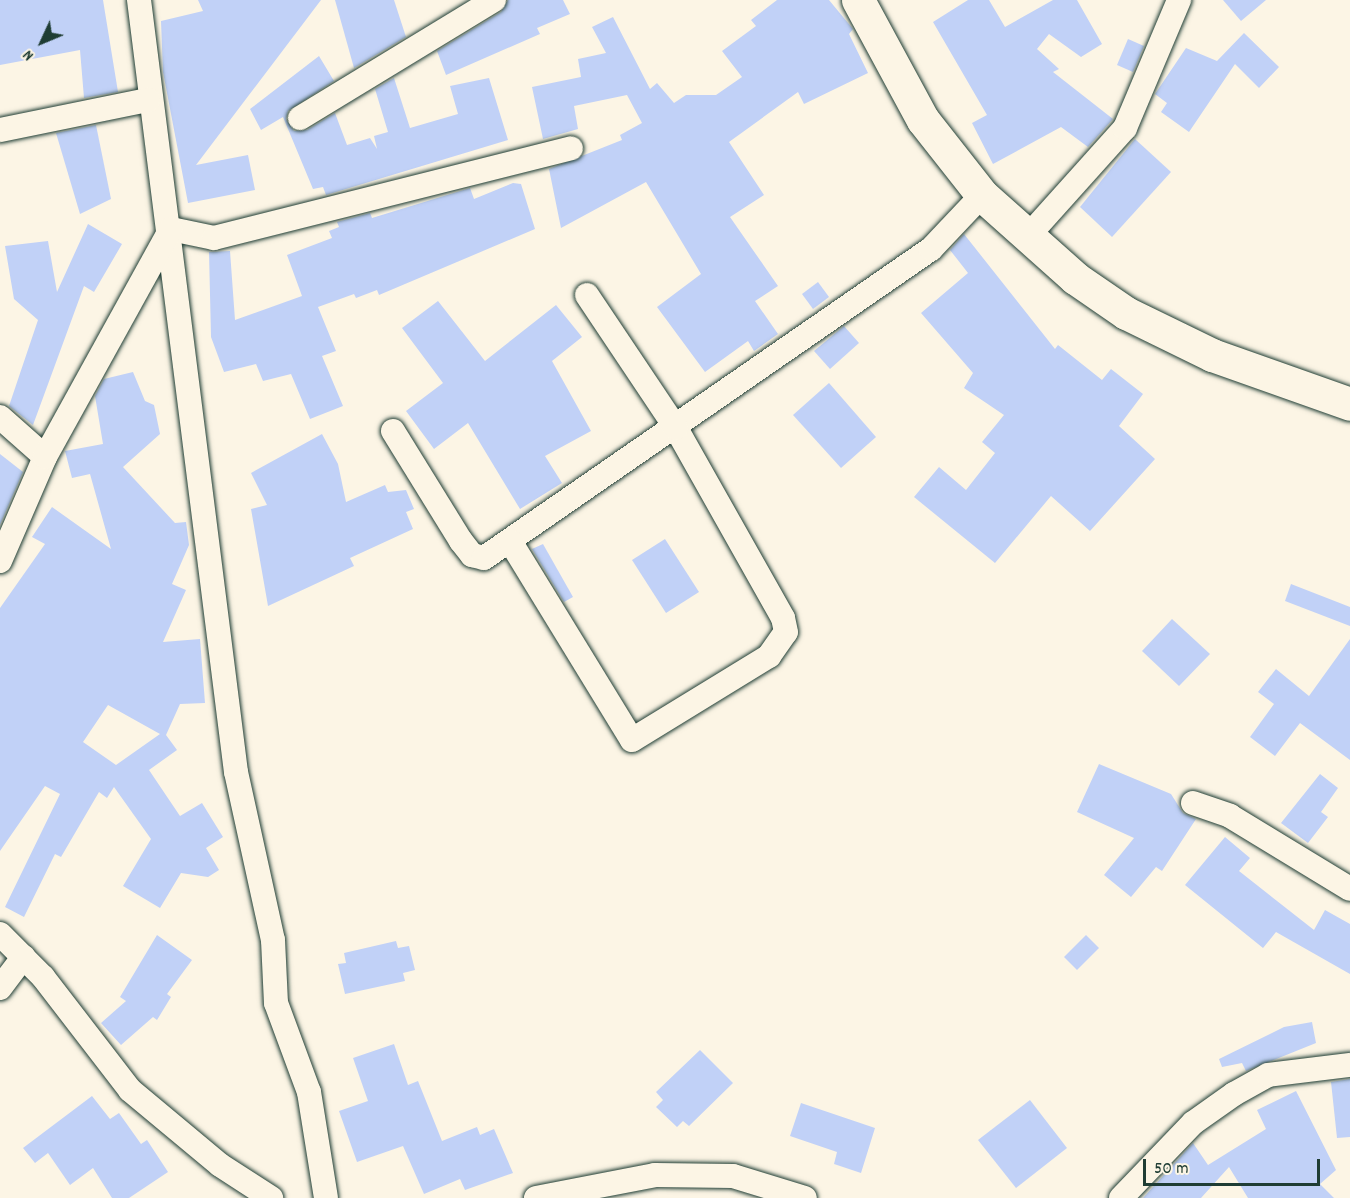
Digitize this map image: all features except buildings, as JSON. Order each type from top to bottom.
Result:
[{"type":"street","points":[[139,0],[148,100],[171,229],[236,772],[273,940],[276,1003],[309,1092],[326,1198]]},
{"type":"street","points":[[300,118],[494,0]]},
{"type":"street","points":[[858,0],[923,120],[982,195],[1075,278],[1126,313],[1212,355],[1350,404]]},
{"type":"street","points":[[1028,236],[1125,128],[1179,0]]},
{"type":"street","points":[[0,130],[148,100]]},
{"type":"street","points":[[171,229],[214,238],[571,148]]},
{"type":"street","points":[[393,431],[472,555],[484,558],[676,428],[931,249],[982,195]]},
{"type":"street","points":[[0,561],[45,457],[171,229]]},
{"type":"street","points":[[510,541],[632,740],[769,656],[786,632],[783,618],[676,428],[587,295]]},
{"type":"street","points":[[0,417],[45,457]]},
{"type":"street","points":[[1193,803],[1230,816],[1350,889]]},
{"type":"street","points":[[0,934],[23,957],[130,1090],[220,1165],[271,1198]]},
{"type":"street","points":[[0,988],[23,957]]},
{"type":"street","points":[[1121,1198],[1193,1123],[1234,1094],[1268,1076],[1350,1065]]},
{"type":"street","points":[[536,1198],[655,1175],[733,1176],[805,1198]]}]
